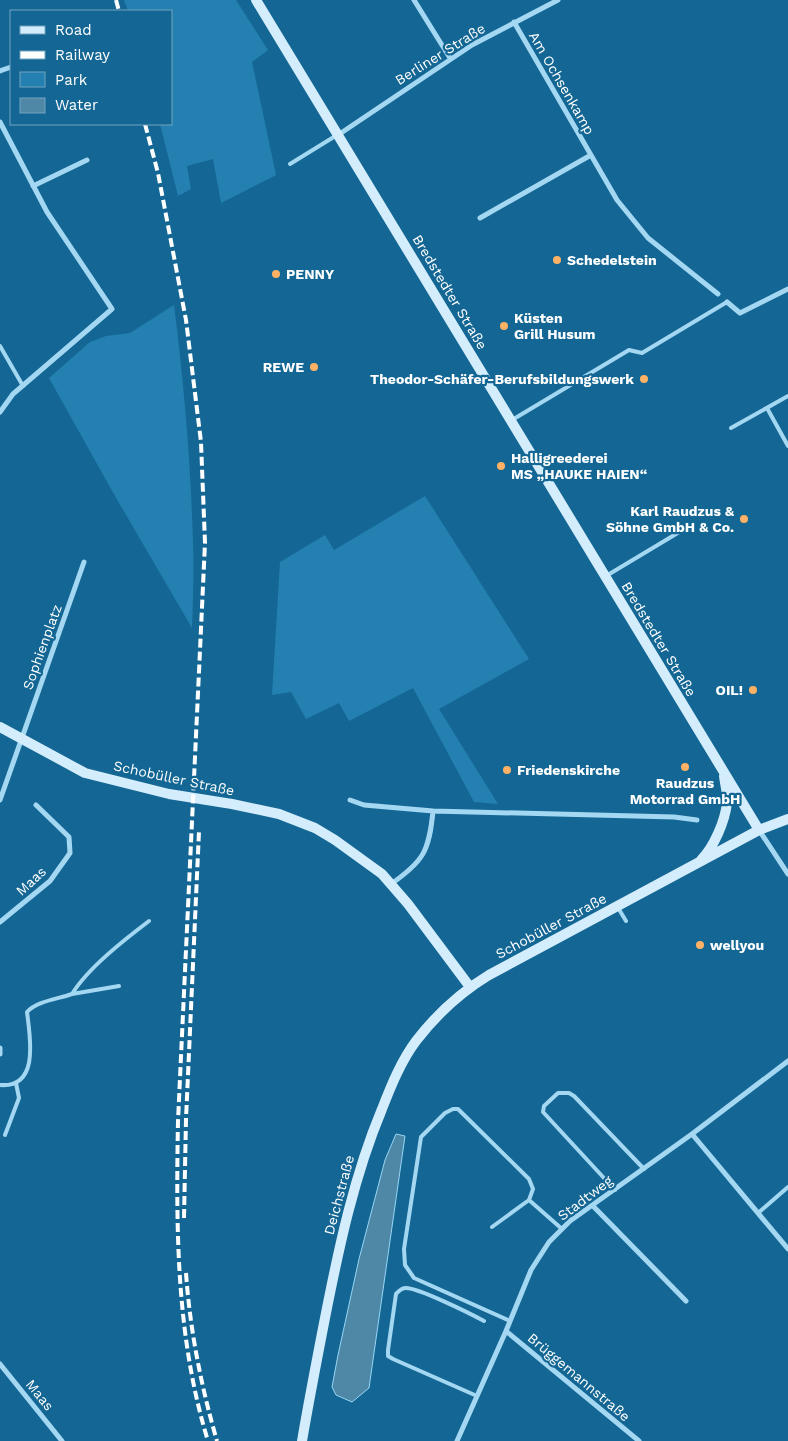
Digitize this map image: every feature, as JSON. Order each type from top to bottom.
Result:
[{"type":"main road","name":"Bredstedter Straße","points":[[256,0],[759,830]]},
{"type":"main road","name":"Schobüller Straße","points":[[0,727],[21,740],[86,773],[169,794],[279,814],[315,828],[382,874],[470,986],[759,830],[788,819]]},
{"type":"main road","points":[[695,866],[712,845],[725,811],[727,794],[723,770]]},
{"type":"main road","name":"Deichstraße","points":[[302,1441],[343,1232],[365,1152],[395,1077],[415,1042],[438,1016],[470,986]]},
{"type":"street","points":[[414,0],[450,58]]},
{"type":"street","name":"Berliner Straße","points":[[337,135],[450,58],[558,0]]},
{"type":"street","name":"Am Ochsenkamp","points":[[514,22],[617,200],[648,238],[718,294]]},
{"type":"street","points":[[0,122],[48,212],[112,309],[13,394],[0,412]]},
{"type":"street","name":"Am Ochsenkamp","points":[[480,218],[590,155]]},
{"type":"street","points":[[33,186],[87,160]]},
{"type":"street","points":[[727,302],[740,313],[788,289]]},
{"type":"street","name":"Sophienplatz","points":[[21,740],[84,562]]},
{"type":"street","points":[[0,800],[21,740]]},
{"type":"street","points":[[350,800],[364,805],[433,811],[674,817],[697,820]]},
{"type":"street","name":"Maas","points":[[0,922],[50,882],[70,853],[69,837],[36,805]]},
{"type":"street","points":[[391,884],[410,871],[424,855],[430,840],[433,811]]},
{"type":"street","points":[[759,830],[788,874]]},
{"type":"street","points":[[0,1048],[0,1053]]},
{"type":"street","name":"Stadtweg","points":[[457,1441],[506,1331],[530,1270],[549,1242],[570,1222],[692,1134],[788,1061]]},
{"type":"street","points":[[692,1134],[788,1249]]},
{"type":"street","points":[[593,1206],[686,1301]]},
{"type":"street","name":"Brüggemannstraße","points":[[506,1331],[639,1441]]},
{"type":"street","name":"Maas","points":[[0,1364],[62,1441]]},
{"type":"lane","points":[[290,164],[337,135]]},
{"type":"lane","points":[[512,420],[629,350],[642,354],[727,302]]},
{"type":"lane","points":[[0,346],[23,386]]},
{"type":"lane","points":[[731,428],[788,396]]},
{"type":"lane","points":[[767,408],[788,446]]},
{"type":"lane","points":[[606,576],[691,524]]},
{"type":"lane","points":[[617,906],[626,922]]},
{"type":"lane","points":[[72,994],[80,982],[131,934],[149,921]]},
{"type":"lane","points":[[0,1085],[16,1084],[23,1076],[30,1062],[32,1046],[27,1012],[38,1004],[72,994],[119,986]]},
{"type":"lane","points":[[5,1135],[19,1098],[16,1084]]},
{"type":"lane","points":[[615,1190],[543,1112],[544,1106],[558,1092],[569,1093],[574,1096],[644,1169]]},
{"type":"lane","points":[[492,1227],[529,1200],[533,1190],[529,1179],[458,1110],[453,1109],[445,1113],[421,1137],[404,1249],[405,1265],[414,1278],[510,1321]]},
{"type":"lane","points":[[758,1213],[788,1187]]},
{"type":"lane","points":[[529,1200],[562,1229]]},
{"type":"lane","points":[[477,1396],[393,1359],[388,1356],[388,1350],[396,1294],[406,1288],[418,1290],[484,1321]]},
{"type":"green space","points":[[124,0],[236,0],[268,50],[252,62],[276,175],[221,203],[213,159],[187,166],[191,189],[178,196],[160,125],[172,125],[172,10],[128,10]]},
{"type":"green space","points":[[174,305],[184,394],[191,484],[192,628],[49,378],[90,342],[106,336],[130,333]]},
{"type":"green space","points":[[425,496],[529,659],[439,709],[498,804],[474,802],[413,688],[349,721],[339,703],[306,719],[291,692],[272,695],[280,562],[325,535],[334,550]]},
{"type":"water","points":[[396,1134],[405,1136],[369,1388],[352,1402],[336,1395],[332,1387],[359,1259],[385,1160]]},
{"type":"railway","points":[[116,0],[119,10]]},
{"type":"railway","points":[[145,125],[158,173],[186,320],[201,442],[205,543],[178,1121],[177,1202],[180,1282],[184,1323],[197,1402],[208,1441]]},
{"type":"railway","points":[[184,1218],[186,1119],[199,831]]},
{"type":"railway","points":[[186,1273],[190,1316],[197,1358],[217,1441]]},
{"type":"place","name":"Schedelstein","points":[[557,260]]},
{"type":"place","name":"PENNY","points":[[276,274]]},
{"type":"place","name":"Küsten Grill Husum","points":[[504,326]]},
{"type":"place","name":"REWE","points":[[314,367]]},
{"type":"place","name":"Theodor-Schäfer-Berufsbildungswerk","points":[[644,379]]},
{"type":"place","name":"Halligreederei MS „HAUKE HAIEN“","points":[[501,466]]},
{"type":"place","name":"Karl Raudzus & Söhne GmbH & Co.","points":[[744,519]]},
{"type":"place","name":"OIL!","points":[[753,690]]},
{"type":"place","name":"Raudzus Motorrad GmbH","points":[[685,767]]},
{"type":"place","name":"Friedenskirche","points":[[507,770]]},
{"type":"place","name":"wellyou","points":[[700,945]]}]
